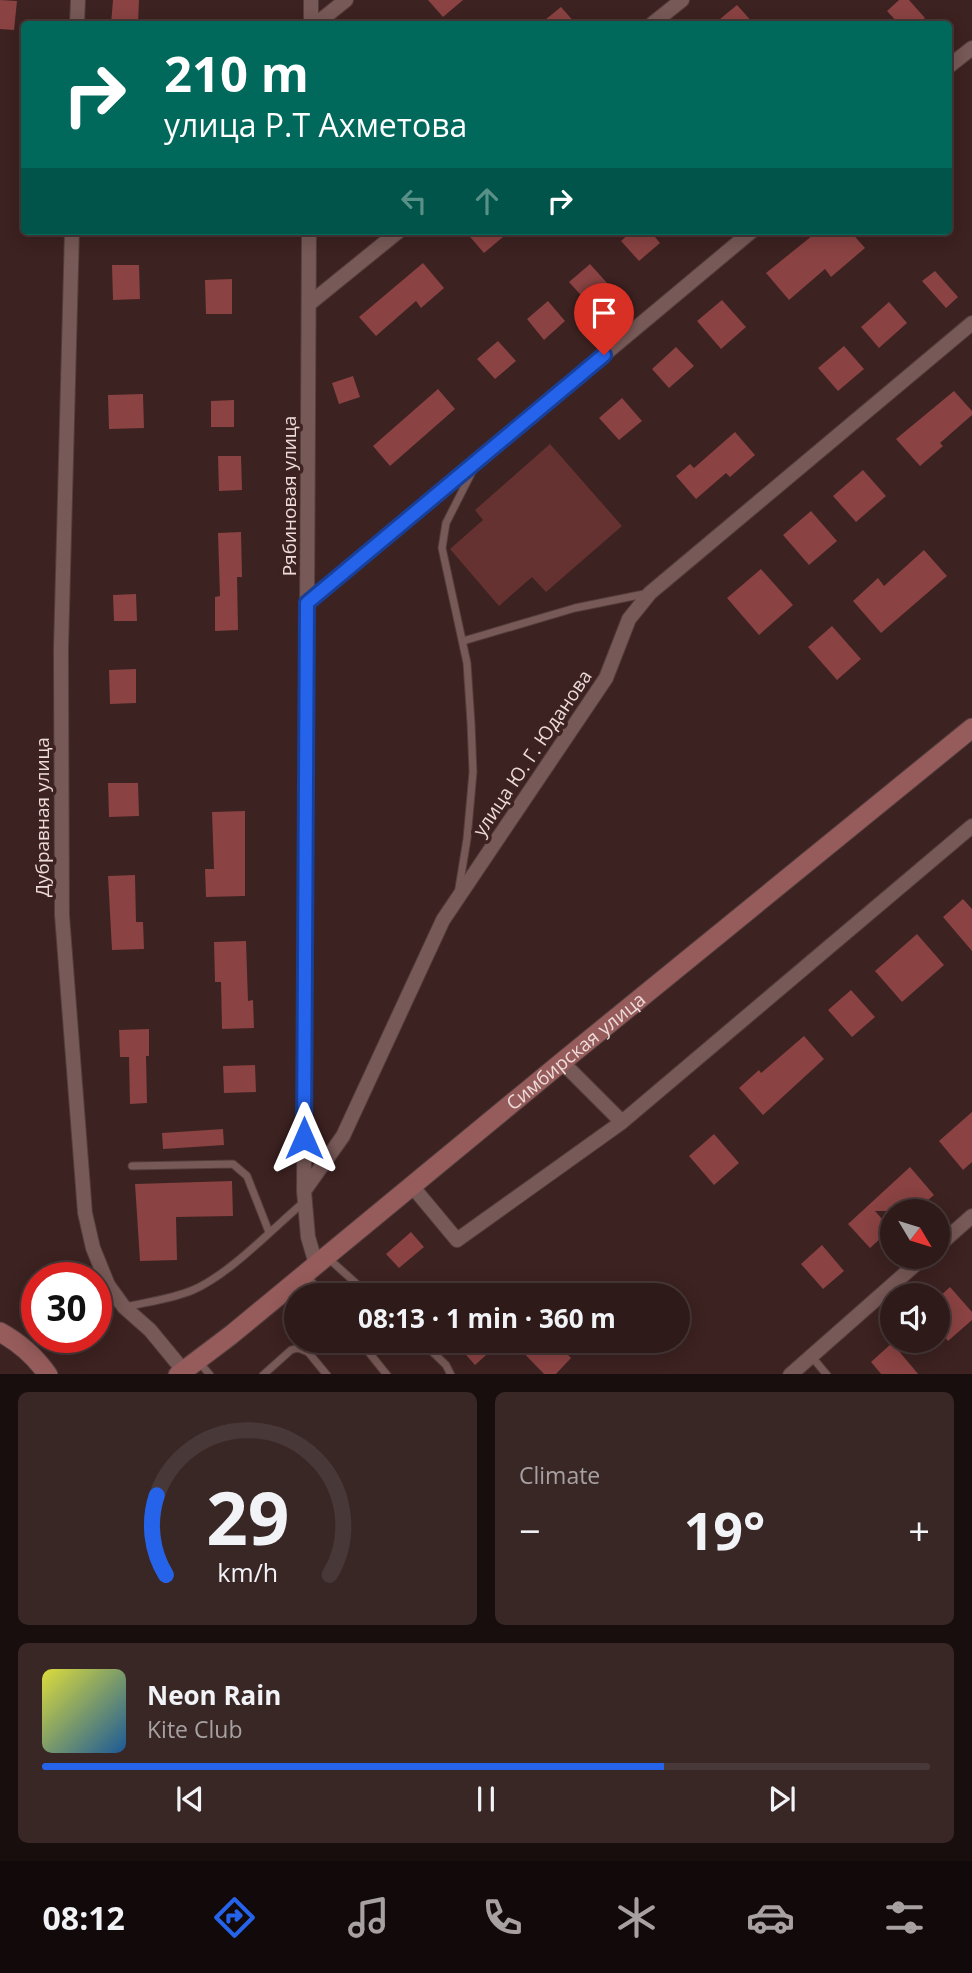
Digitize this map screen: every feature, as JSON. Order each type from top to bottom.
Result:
[{"type":"main road","name":"Симбирская улица","points":[[192,1370],[315,1264],[971,731]]},
{"type":"main road","points":[[0,1332],[19,1343],[44,1368],[65,1374]]},
{"type":"street","points":[[78,0],[78,21]]},
{"type":"street","points":[[311,0],[311,21]]},
{"type":"street","points":[[320,21],[346,0]]},
{"type":"street","points":[[656,21],[682,0]]},
{"type":"street","points":[[952,64],[972,48]]},
{"type":"street","name":"Дубравная улица","points":[[72,235],[61,649],[62,915],[85,1213],[101,1270],[108,1285],[124,1307],[192,1370]]},
{"type":"street","name":"Рябиновая улица","points":[[309,235],[304,1196],[315,1264]]},
{"type":"street","points":[[309,304],[394,235]]},
{"type":"street","points":[[307,603],[747,235]]},
{"type":"street","name":"улица Ю. Г. Юданова","points":[[304,1196],[343,1136],[443,920],[606,678],[629,619],[650,593],[972,323]]},
{"type":"street","points":[[412,1186],[457,1240],[622,1122],[972,827]]},
{"type":"street","points":[[562,1062],[622,1122]]},
{"type":"street","points":[[950,1235],[972,1216]]},
{"type":"street","points":[[790,1374],[910,1269]]},
{"type":"lane","points":[[457,900],[467,839],[472,772],[469,687],[463,641],[442,548],[446,523],[477,461]]},
{"type":"lane","points":[[463,641],[575,608],[650,593]]},
{"type":"lane","points":[[132,1166],[233,1164],[247,1176],[269,1232]]},
{"type":"lane","points":[[124,1307],[191,1291],[205,1284],[269,1232],[304,1196]]},
{"type":"lane","points":[[315,1264],[320,1283]]},
{"type":"lane","points":[[315,1264],[348,1283]]},
{"type":"lane","points":[[263,1374],[291,1350],[298,1348],[308,1352],[327,1374]]},
{"type":"lane","points":[[370,1353],[387,1374]]},
{"type":"lane","points":[[436,1353],[451,1374]]},
{"type":"lane","points":[[811,1356],[827,1374]]},
{"type":"shaded area","points":[[550,444],[622,526],[546,592],[532,577],[499,606],[450,549],[483,520],[475,510]]},
{"type":"building","points":[[0,0],[17,1],[14,30],[0,29]]},
{"type":"building","points":[[113,0],[139,0],[138,21],[111,21]]},
{"type":"building","points":[[428,0],[463,0],[443,17]]},
{"type":"building","points":[[899,0],[909,0],[925,18],[921,21],[896,21],[887,11]]},
{"type":"building","points":[[737,5],[751,21],[718,21]]},
{"type":"building","points":[[561,7],[573,21],[544,21]]},
{"type":"building","points":[[468,235],[505,235],[484,253]]},
{"type":"building","points":[[628,235],[653,235],[660,243],[639,261],[621,241]]},
{"type":"building","points":[[813,235],[854,235],[865,248],[831,277],[825,269],[789,300],[766,273]]},
{"type":"building","points":[[423,263],[444,288],[421,308],[416,301],[376,336],[359,317]]},
{"type":"building","points":[[590,264],[608,284],[587,302],[569,282]]},
{"type":"building","points":[[112,265],[139,265],[140,299],[113,300]]},
{"type":"building","points":[[935,271],[958,297],[946,308],[922,281]]},
{"type":"building","points":[[232,279],[232,314],[206,314],[205,280]]},
{"type":"building","points":[[722,300],[746,327],[721,349],[697,321]]},
{"type":"building","points":[[548,301],[565,321],[544,340],[527,319]]},
{"type":"building","points":[[889,302],[907,323],[879,348],[861,327]]},
{"type":"building","points":[[498,341],[516,361],[495,379],[477,359]]},
{"type":"building","points":[[844,346],[864,369],[838,391],[818,368]]},
{"type":"building","points":[[676,347],[694,366],[669,388],[652,369]]},
{"type":"building","points":[[353,376],[360,397],[339,404],[332,383]]},
{"type":"building","points":[[438,389],[455,409],[390,466],[373,446]]},
{"type":"building","points":[[954,391],[972,411],[972,415],[940,443],[943,446],[920,466],[896,439]]},
{"type":"building","points":[[143,394],[144,428],[109,429],[108,395]]},
{"type":"building","points":[[622,398],[642,421],[619,440],[599,418]]},
{"type":"building","points":[[234,400],[234,427],[211,427],[211,401]]},
{"type":"building","points":[[735,432],[755,455],[730,477],[726,473],[696,499],[676,476],[690,464],[694,468]]},
{"type":"building","points":[[218,456],[241,456],[242,490],[219,491]]},
{"type":"building","points":[[863,470],[886,496],[856,522],[833,496]]},
{"type":"building","points":[[811,511],[837,541],[809,565],[783,535]]},
{"type":"building","points":[[241,532],[242,577],[237,577],[238,630],[215,631],[215,597],[220,596],[218,533]]},
{"type":"building","points":[[924,550],[947,576],[881,633],[853,601],[878,578],[884,586]]},
{"type":"building","points":[[761,569],[793,605],[759,635],[727,598]]},
{"type":"building","points":[[136,594],[137,621],[114,621],[113,595]]},
{"type":"building","points":[[832,626],[861,659],[837,680],[808,647]]},
{"type":"building","points":[[136,669],[136,703],[110,704],[109,670]]},
{"type":"building","points":[[108,783],[138,783],[139,816],[109,817]]},
{"type":"building","points":[[245,811],[245,896],[206,897],[205,869],[214,869],[212,812]]},
{"type":"building","points":[[135,875],[136,922],[143,922],[144,949],[112,950],[108,876]]},
{"type":"building","points":[[963,899],[972,909],[972,951],[943,917]]},
{"type":"building","points":[[917,934],[944,965],[902,1002],[875,971]]},
{"type":"building","points":[[246,941],[248,1001],[253,1000],[254,1028],[222,1029],[221,982],[215,982],[214,942]]},
{"type":"building","points":[[851,990],[875,1017],[852,1037],[828,1010]]},
{"type":"building","points":[[149,1029],[149,1056],[146,1056],[147,1103],[130,1104],[129,1057],[120,1057],[119,1030]]},
{"type":"building","points":[[804,1036],[824,1059],[763,1115],[739,1088]]},
{"type":"building","points":[[255,1065],[256,1092],[224,1093],[223,1066]]},
{"type":"building","points":[[972,1112],[972,1162],[963,1170],[939,1141]]},
{"type":"building","points":[[223,1129],[224,1145],[163,1149],[162,1133]]},
{"type":"building","points":[[714,1134],[739,1163],[714,1185],[689,1156]]},
{"type":"building","points":[[910,1167],[934,1195],[929,1199],[880,1199],[880,1211],[875,1211],[880,1217],[880,1239],[870,1248],[848,1224]]},
{"type":"building","points":[[232,1181],[233,1216],[176,1217],[177,1260],[140,1261],[135,1184]]},
{"type":"building","points":[[411,1232],[424,1247],[399,1268],[386,1254]]},
{"type":"building","points":[[822,1245],[844,1271],[823,1289],[801,1264]]},
{"type":"building","points":[[950,1287],[972,1312],[972,1320],[950,1339]]},
{"type":"building","points":[[464,1353],[488,1353],[475,1365]]},
{"type":"building","points":[[524,1353],[566,1353],[571,1358],[556,1374],[544,1374]]},
{"type":"building","points":[[881,1353],[900,1353],[918,1374],[881,1374],[871,1362]]},
{"type":"route","points":[[304,1138],[307,603],[604,355]]}]
